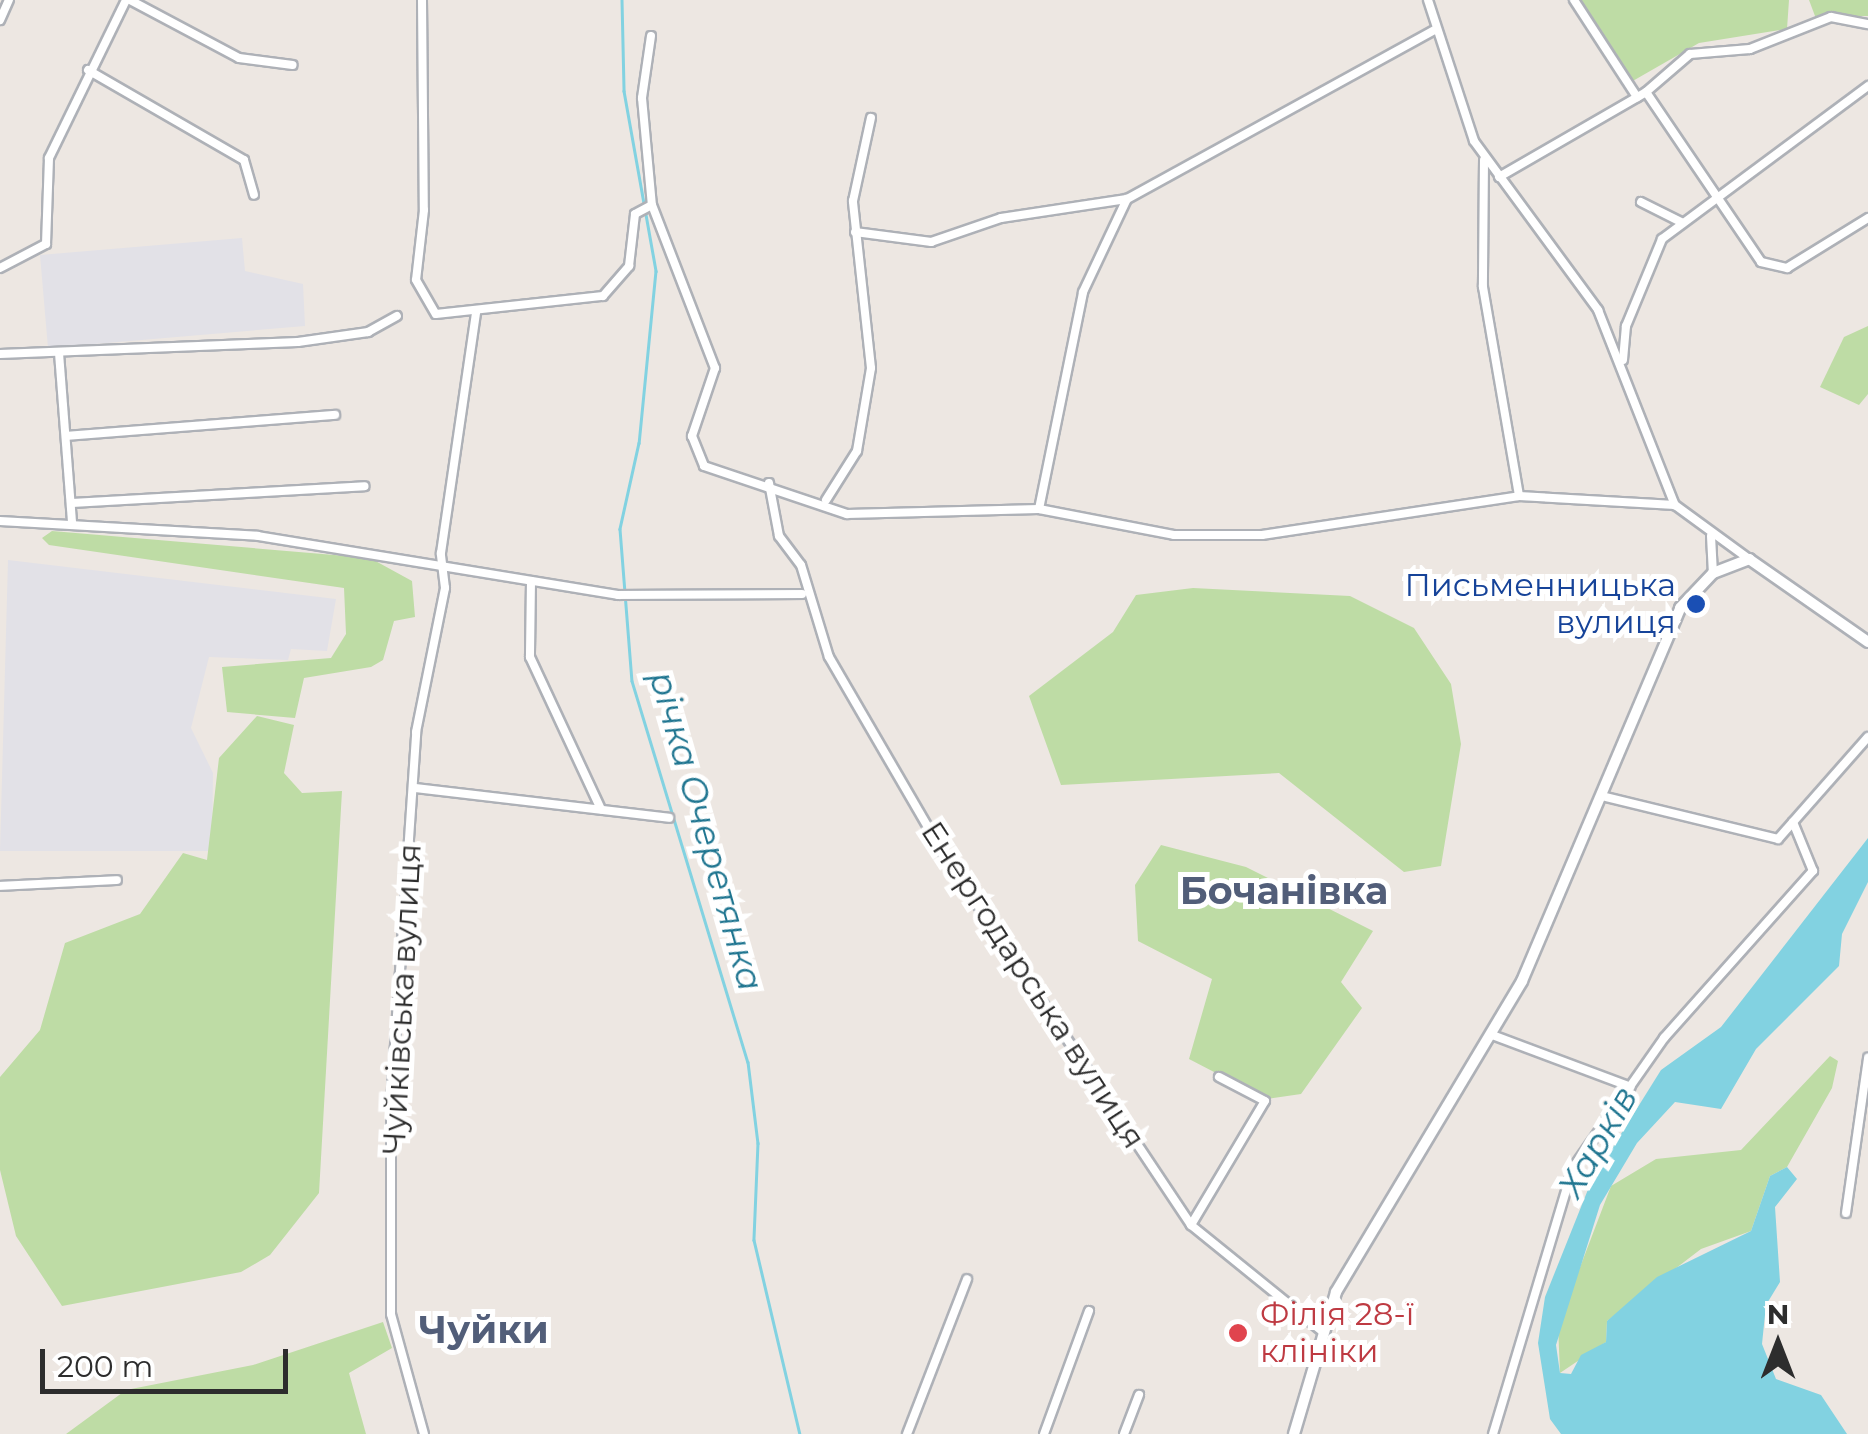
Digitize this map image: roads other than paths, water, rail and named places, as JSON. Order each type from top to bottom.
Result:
[{"type":"main road","points":[[1294,1434],[1322,1331],[1492,1035],[1606,797],[1680,608],[1713,573],[1748,559],[1868,642]]},
{"type":"street","points":[[0,20],[9,0]]},
{"type":"street","points":[[0,268],[46,244],[49,158],[88,70],[128,0],[239,58],[292,66]]},
{"type":"street","points":[[422,0],[424,210],[416,280],[436,314],[603,296],[629,266],[635,214],[652,205]]},
{"type":"street","points":[[1428,0],[1434,30],[1484,160],[1598,310],[1675,505],[1711,536],[1748,559]]},
{"type":"street","points":[[1574,0],[1751,254],[1787,268],[1868,218]]},
{"type":"street","points":[[1499,177],[1641,95],[1690,54],[1750,49],[1832,18],[1868,24]]},
{"type":"street","points":[[855,232],[931,242],[1001,218],[1127,199],[1434,30]]},
{"type":"street","points":[[651,36],[642,98],[652,205],[715,368],[692,436],[704,466],[826,500],[848,514],[1038,509],[1174,535],[1262,535],[1519,496],[1675,505]]},
{"type":"street","points":[[88,70],[244,160],[254,194]]},
{"type":"street","points":[[1622,365],[1648,269],[1681,222],[1868,86]]},
{"type":"street","points":[[826,500],[857,452],[871,368],[855,232],[871,118]]},
{"type":"street","points":[[1484,160],[1484,287],[1513,421],[1519,496]]},
{"type":"street","points":[[1038,509],[1078,310],[1127,199]]},
{"type":"street","points":[[1641,202],[1681,222]]},
{"type":"street","name":"Чуйківська вулиця","points":[[424,1434],[392,1314],[392,1103],[415,788],[476,312]]},
{"type":"street","points":[[0,354],[298,342],[368,332],[396,316]]},
{"type":"street","points":[[59,353],[72,523]]},
{"type":"street","points":[[66,436],[335,415]]},
{"type":"street","name":"Енергодарська вулиця","points":[[769,483],[779,536],[801,565],[802,594],[828,658],[943,853],[1191,1225],[1322,1331]]},
{"type":"street","points":[[72,503],[365,486]]},
{"type":"street","points":[[0,521],[258,536],[618,596],[802,594]]},
{"type":"street","points":[[1711,536],[1713,573]]},
{"type":"street","points":[[531,581],[530,657],[601,810]]},
{"type":"street","points":[[1606,797],[1774,840],[1868,736]]},
{"type":"street","points":[[415,788],[668,818]]},
{"type":"street","points":[[1493,1434],[1560,1200],[1631,1087],[1813,871],[1793,822]]},
{"type":"street","points":[[0,886],[116,880]]},
{"type":"street","points":[[1492,1035],[1631,1087]]},
{"type":"street","points":[[1846,1212],[1868,1058]]},
{"type":"street","points":[[1191,1225],[1264,1101],[1219,1077]]},
{"type":"street","points":[[907,1434],[966,1278]]},
{"type":"street","points":[[1044,1434],[1089,1311]]},
{"type":"street","points":[[1124,1434],[1139,1395]]},
{"type":"water","points":[[1868,838],[1868,882],[1842,934],[1839,966],[1756,1049],[1721,1109],[1675,1102],[1637,1143],[1600,1205],[1556,1345],[1560,1373],[1571,1374],[1581,1355],[1606,1342],[1607,1321],[1657,1277],[1751,1231],[1770,1176],[1787,1167],[1797,1179],[1775,1207],[1780,1282],[1766,1305],[1762,1344],[1776,1379],[1821,1395],[1847,1434],[1561,1434],[1550,1419],[1538,1343],[1545,1297],[1591,1182],[1661,1070],[1721,1027]]},
{"type":"waterway","name":"річка Очеретянка","points":[[622,0],[624,91],[656,271],[639,443],[620,529],[632,681],[748,1062],[758,1143],[754,1240],[800,1434]]},
{"type":"place","name":"Письменницька вулиця","points":[[1696,604]]},
{"type":"place","name":"Філія 28-ї клініки","points":[[1238,1333]]},
{"type":"district","name":"Бочанівка","points":[[1284,891]]},
{"type":"district","name":"Чуйки","points":[[484,1330]]},
{"type":"water label","name":"Харків","points":[[1598,1142]]}]
